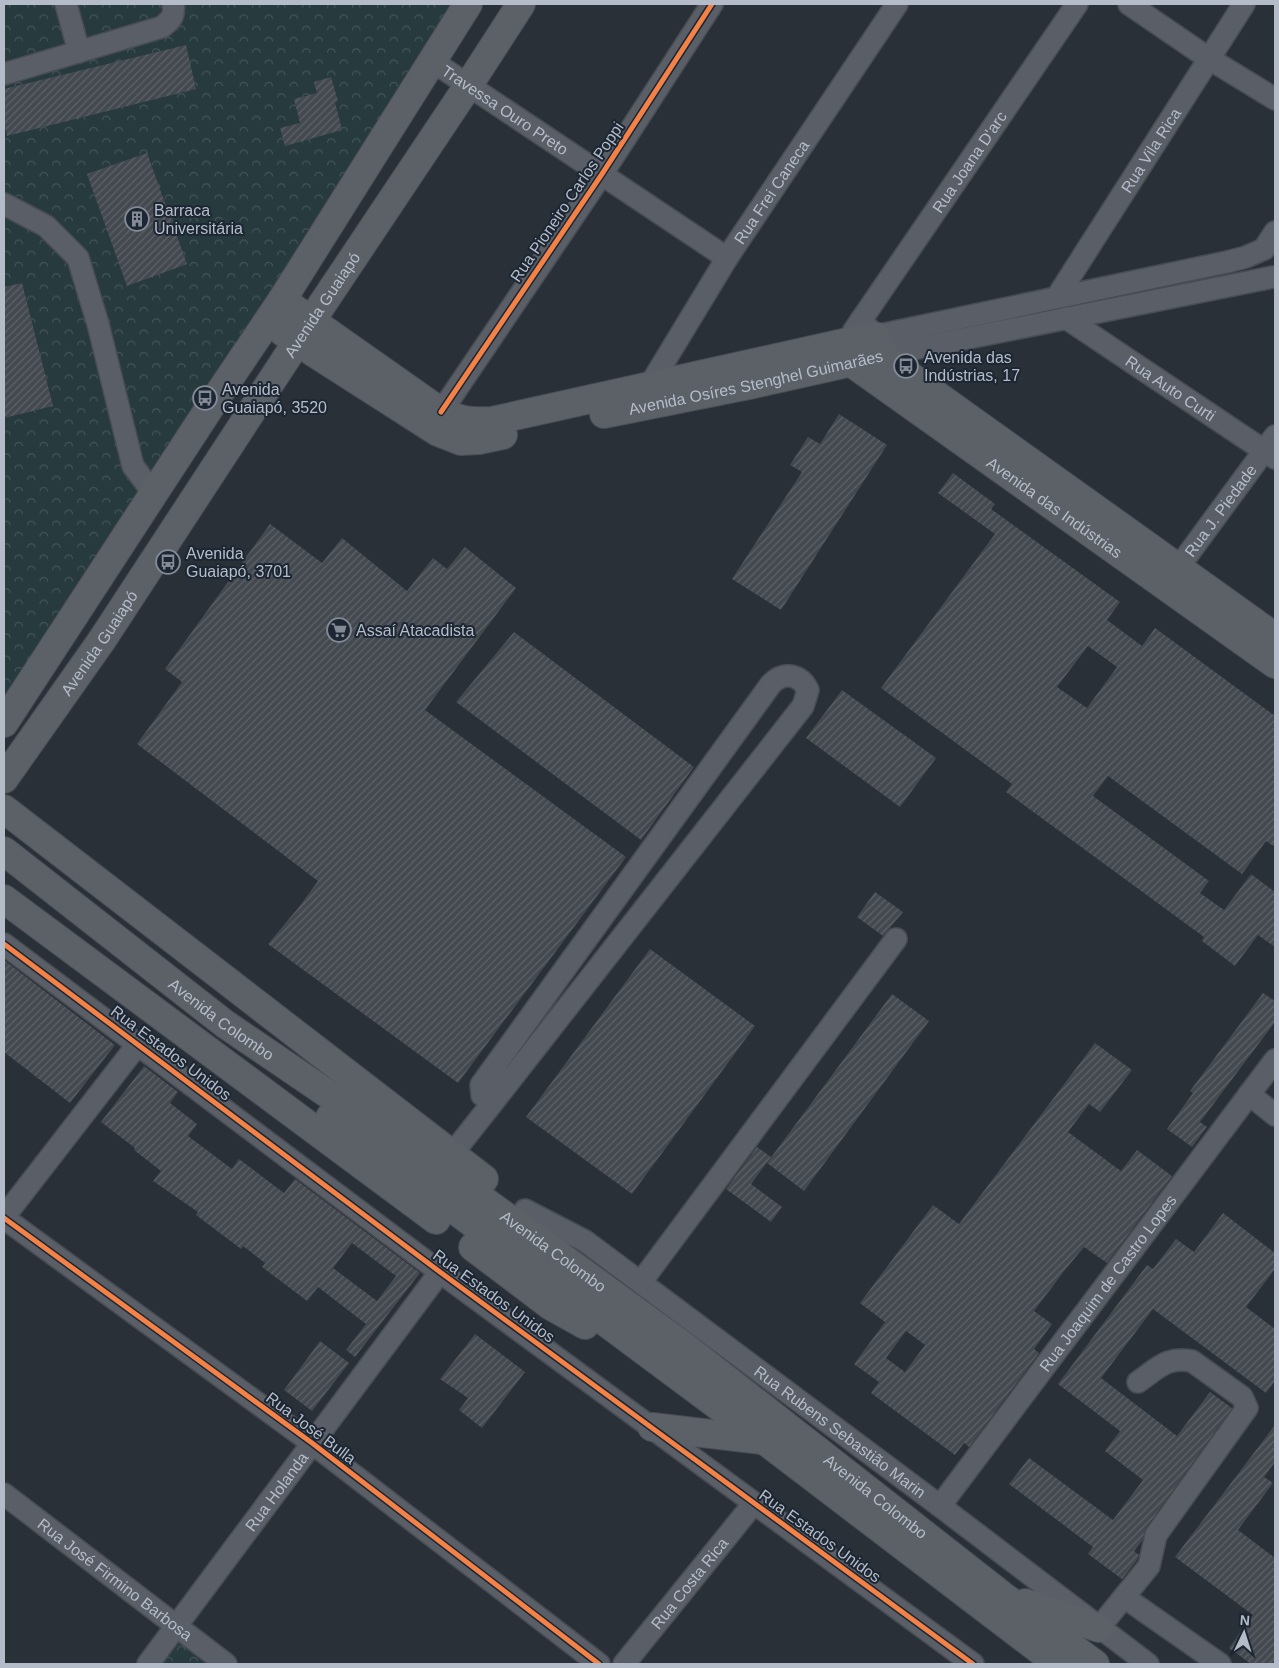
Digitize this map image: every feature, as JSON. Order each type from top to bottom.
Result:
[{"type":"main road","points":[[4,723],[275,310],[468,4]]},
{"type":"main road","name":"Avenida Guaiapó","points":[[4,779],[102,640],[521,4]]},
{"type":"main road","name":"Avenida Osíres Stenghel Guimarães","points":[[275,310],[438,432],[460,441],[489,438],[864,343]]},
{"type":"main road","name":"Avenida Osíres Stenghel Guimarães","points":[[304,331],[441,412],[458,419],[473,422],[492,421],[650,385],[864,343]]},
{"type":"main road","name":"Avenida das Indústrias","points":[[864,343],[1172,576],[1275,664]]},
{"type":"main road","points":[[154,494],[183,516]]},
{"type":"main road","name":"Avenida das Indústrias","points":[[1172,576],[1275,637]]},
{"type":"main road","points":[[4,809],[524,1210],[684,1346]]},
{"type":"main road","name":"Avenida Colombo","points":[[4,851],[226,1024],[475,1194],[684,1346],[1003,1596],[1095,1664]]},
{"type":"main road","name":"Avenida Colombo","points":[[4,873],[764,1440],[1058,1664]]},
{"type":"main road","points":[[4,899],[551,1306],[665,1368]]},
{"type":"main road","points":[[652,1427],[764,1440]]},
{"type":"main road","points":[[1003,1596],[1099,1628]]},
{"type":"street","points":[[66,4],[79,52]]},
{"type":"street","points":[[4,74],[162,27],[171,21],[174,12],[173,4]]},
{"type":"street","name":"Rua Pioneiro Carlos Poppi","points":[[441,412],[602,174],[712,4]]},
{"type":"street","name":"Rua Frei Caneca","points":[[650,385],[727,258],[897,4]]},
{"type":"street","name":"Rua Joana D'arc","points":[[864,343],[1077,4]]},
{"type":"street","points":[[1129,4],[1208,58],[1275,99]]},
{"type":"street","name":"Rua Vila Rica","points":[[1057,297],[1244,4]]},
{"type":"street","name":"Travessa Ouro Preto","points":[[432,61],[727,258]]},
{"type":"street","points":[[4,204],[46,226],[78,258],[98,324],[133,466],[154,494]]},
{"type":"street","points":[[1270,240],[1274,278]]},
{"type":"street","name":"Avenida Osíres Stenghel Guimarães","points":[[864,343],[1057,297],[1246,257],[1270,240]]},
{"type":"street","name":"Avenida Osíres Stenghel Guimarães","points":[[864,343],[1066,318],[1274,278]]},
{"type":"street","name":"Rua Auto Curti","points":[[1066,318],[1272,448]]},
{"type":"street","name":"Rua J. Piedade","points":[[1172,576],[1272,448]]},
{"type":"street","points":[[452,1154],[494,1101],[584,987],[803,706],[808,690],[804,683],[793,676],[777,677],[771,684],[481,1086],[482,1095],[494,1101]]},
{"type":"street","points":[[678,813],[705,832]]},
{"type":"street","points":[[631,879],[655,895]]},
{"type":"street","points":[[641,1282],[896,939]]},
{"type":"street","name":"Rua Estados Unidos","points":[[4,944],[440,1272],[973,1664]]},
{"type":"street","points":[[563,972],[584,987]]},
{"type":"street","points":[[4,1217],[138,1044]]},
{"type":"street","name":"Rua Joaquim de Castro Lopes","points":[[940,1506],[1275,1060]]},
{"type":"street","points":[[1249,1094],[1275,1115]]},
{"type":"street","name":"Rua Rubens Sebastião Marin","points":[[524,1210],[586,1241],[1148,1664]]},
{"type":"street","name":"Rua José Bulla","points":[[4,1217],[312,1443],[600,1664]]},
{"type":"street","name":"Rua Holanda","points":[[148,1664],[440,1272]]},
{"type":"street","points":[[1099,1628],[1149,1566],[1156,1535],[1247,1408],[1242,1397],[1192,1361],[1183,1359],[1169,1360],[1138,1382]]},
{"type":"street","name":"Rua José Firmino Barbosa","points":[[4,1494],[226,1664]]},
{"type":"street","name":"Rua Costa Rica","points":[[624,1664],[754,1503]]},
{"type":"street","points":[[1124,1596],[1220,1664]]},
{"type":"green space","points":[[4,4],[468,4],[4,724]]},
{"type":"green space","points":[[177,1626],[226,1664],[148,1664]]},
{"type":"building","points":[[186,45],[196,89],[7,136],[4,123],[4,89]]},
{"type":"building","points":[[331,77],[338,101],[335,102],[342,130],[285,146],[280,128],[300,123],[294,99],[317,93],[314,82]]},
{"type":"building","name":"Barraca Universitária","points":[[147,153],[187,264],[127,286],[87,174]]},
{"type":"building","points":[[22,283],[53,406],[4,418],[4,287]]},
{"type":"building","points":[[839,414],[887,445],[781,610],[732,579],[802,472],[790,465],[808,437],[820,444]]},
{"type":"building","points":[[953,473],[995,504],[991,509],[1120,602],[1107,620],[1142,646],[1155,628],[1275,716],[1275,847],[1266,841],[1242,874],[1108,776],[1093,796],[1209,881],[1200,893],[1224,910],[1251,874],[1275,892],[1275,947],[1258,935],[1235,966],[1202,941],[1204,937],[1006,792],[1012,784],[881,688],[995,534],[938,493]],"holes":[[[1088,646],[1117,667],[1087,708],[1057,687]]]},
{"type":"building","points":[[270,524],[322,563],[342,538],[407,591],[433,558],[447,569],[465,547],[516,588],[425,710],[626,857],[458,1083],[268,944],[318,881],[137,744],[182,682],[165,669]]},
{"type":"building","points":[[514,632],[694,767],[641,840],[456,702]]},
{"type":"building","points":[[842,690],[936,758],[900,807],[806,738]]},
{"type":"building","points":[[875,892],[903,912],[883,936],[857,917]]},
{"type":"building","points":[[650,949],[755,1026],[632,1194],[526,1117]]},
{"type":"building","points":[[4,960],[115,1045],[70,1103],[4,1052]]},
{"type":"building","points":[[1263,993],[1275,1001],[1275,1022],[1200,1122],[1207,1127],[1192,1147],[1167,1129],[1193,1093],[1190,1091]]},
{"type":"building","points":[[892,994],[929,1021],[804,1191],[767,1163]]},
{"type":"building","points":[[1095,1043],[1132,1070],[1100,1112],[1089,1104],[1068,1132],[1121,1171],[1137,1150],[1172,1176],[1107,1263],[1084,1247],[1065,1270],[1034,1311],[1052,1324],[1034,1349],[1039,1353],[969,1447],[964,1443],[955,1455],[871,1393],[879,1382],[854,1364],[885,1322],[860,1303],[933,1205],[959,1224]],"holes":[[[906,1331],[925,1345],[905,1372],[886,1358]]]},
{"type":"building","points":[[144,1066],[178,1092],[170,1103],[197,1124],[188,1136],[232,1169],[239,1159],[284,1193],[295,1179],[420,1273],[355,1357],[346,1350],[366,1324],[318,1287],[307,1301],[262,1267],[265,1263],[243,1246],[241,1249],[196,1215],[198,1212],[153,1181],[161,1171],[101,1122]],"holes":[[[352,1243],[396,1276],[377,1301],[333,1268]]]},
{"type":"building","points":[[757,1147],[771,1157],[751,1184],[782,1207],[771,1222],[726,1189]]},
{"type":"building","points":[[1223,1213],[1275,1253],[1275,1269],[1246,1307],[1275,1329],[1275,1381],[1266,1393],[1153,1309],[1101,1378],[1177,1436],[1210,1392],[1232,1408],[1146,1528],[1142,1541],[1134,1551],[1139,1555],[1137,1560],[1122,1579],[1088,1554],[1093,1547],[1009,1484],[1029,1458],[1113,1520],[1143,1480],[1105,1451],[1120,1431],[1058,1384],[1147,1265],[1153,1269],[1176,1239],[1194,1252]]},
{"type":"building","points":[[475,1334],[525,1372],[482,1428],[459,1410],[468,1398],[440,1379]]},
{"type":"building","points":[[320,1341],[349,1363],[312,1411],[284,1390]]},
{"type":"building","points":[[1275,1425],[1275,1462],[1264,1477],[1273,1483],[1238,1530],[1275,1558],[1275,1664],[1251,1664],[1229,1648],[1253,1615],[1175,1557]]},
{"type":"cycle path","points":[[441,412],[602,174],[712,4]]},
{"type":"cycle path","points":[[4,944],[440,1272],[973,1664]]},
{"type":"cycle path","points":[[4,1218],[312,1443],[599,1664]]},
{"type":"place","name":"Barraca Universitária","points":[[137,219]]},
{"type":"place","name":"Avenida das Indústrias, 17","points":[[906,366]]},
{"type":"place","name":"Avenida Guaiapó, 3520","points":[[205,398]]},
{"type":"place","name":"Avenida Guaiapó, 3701","points":[[168,562]]},
{"type":"place","name":"Assaí Atacadista","points":[[339,630]]}]
